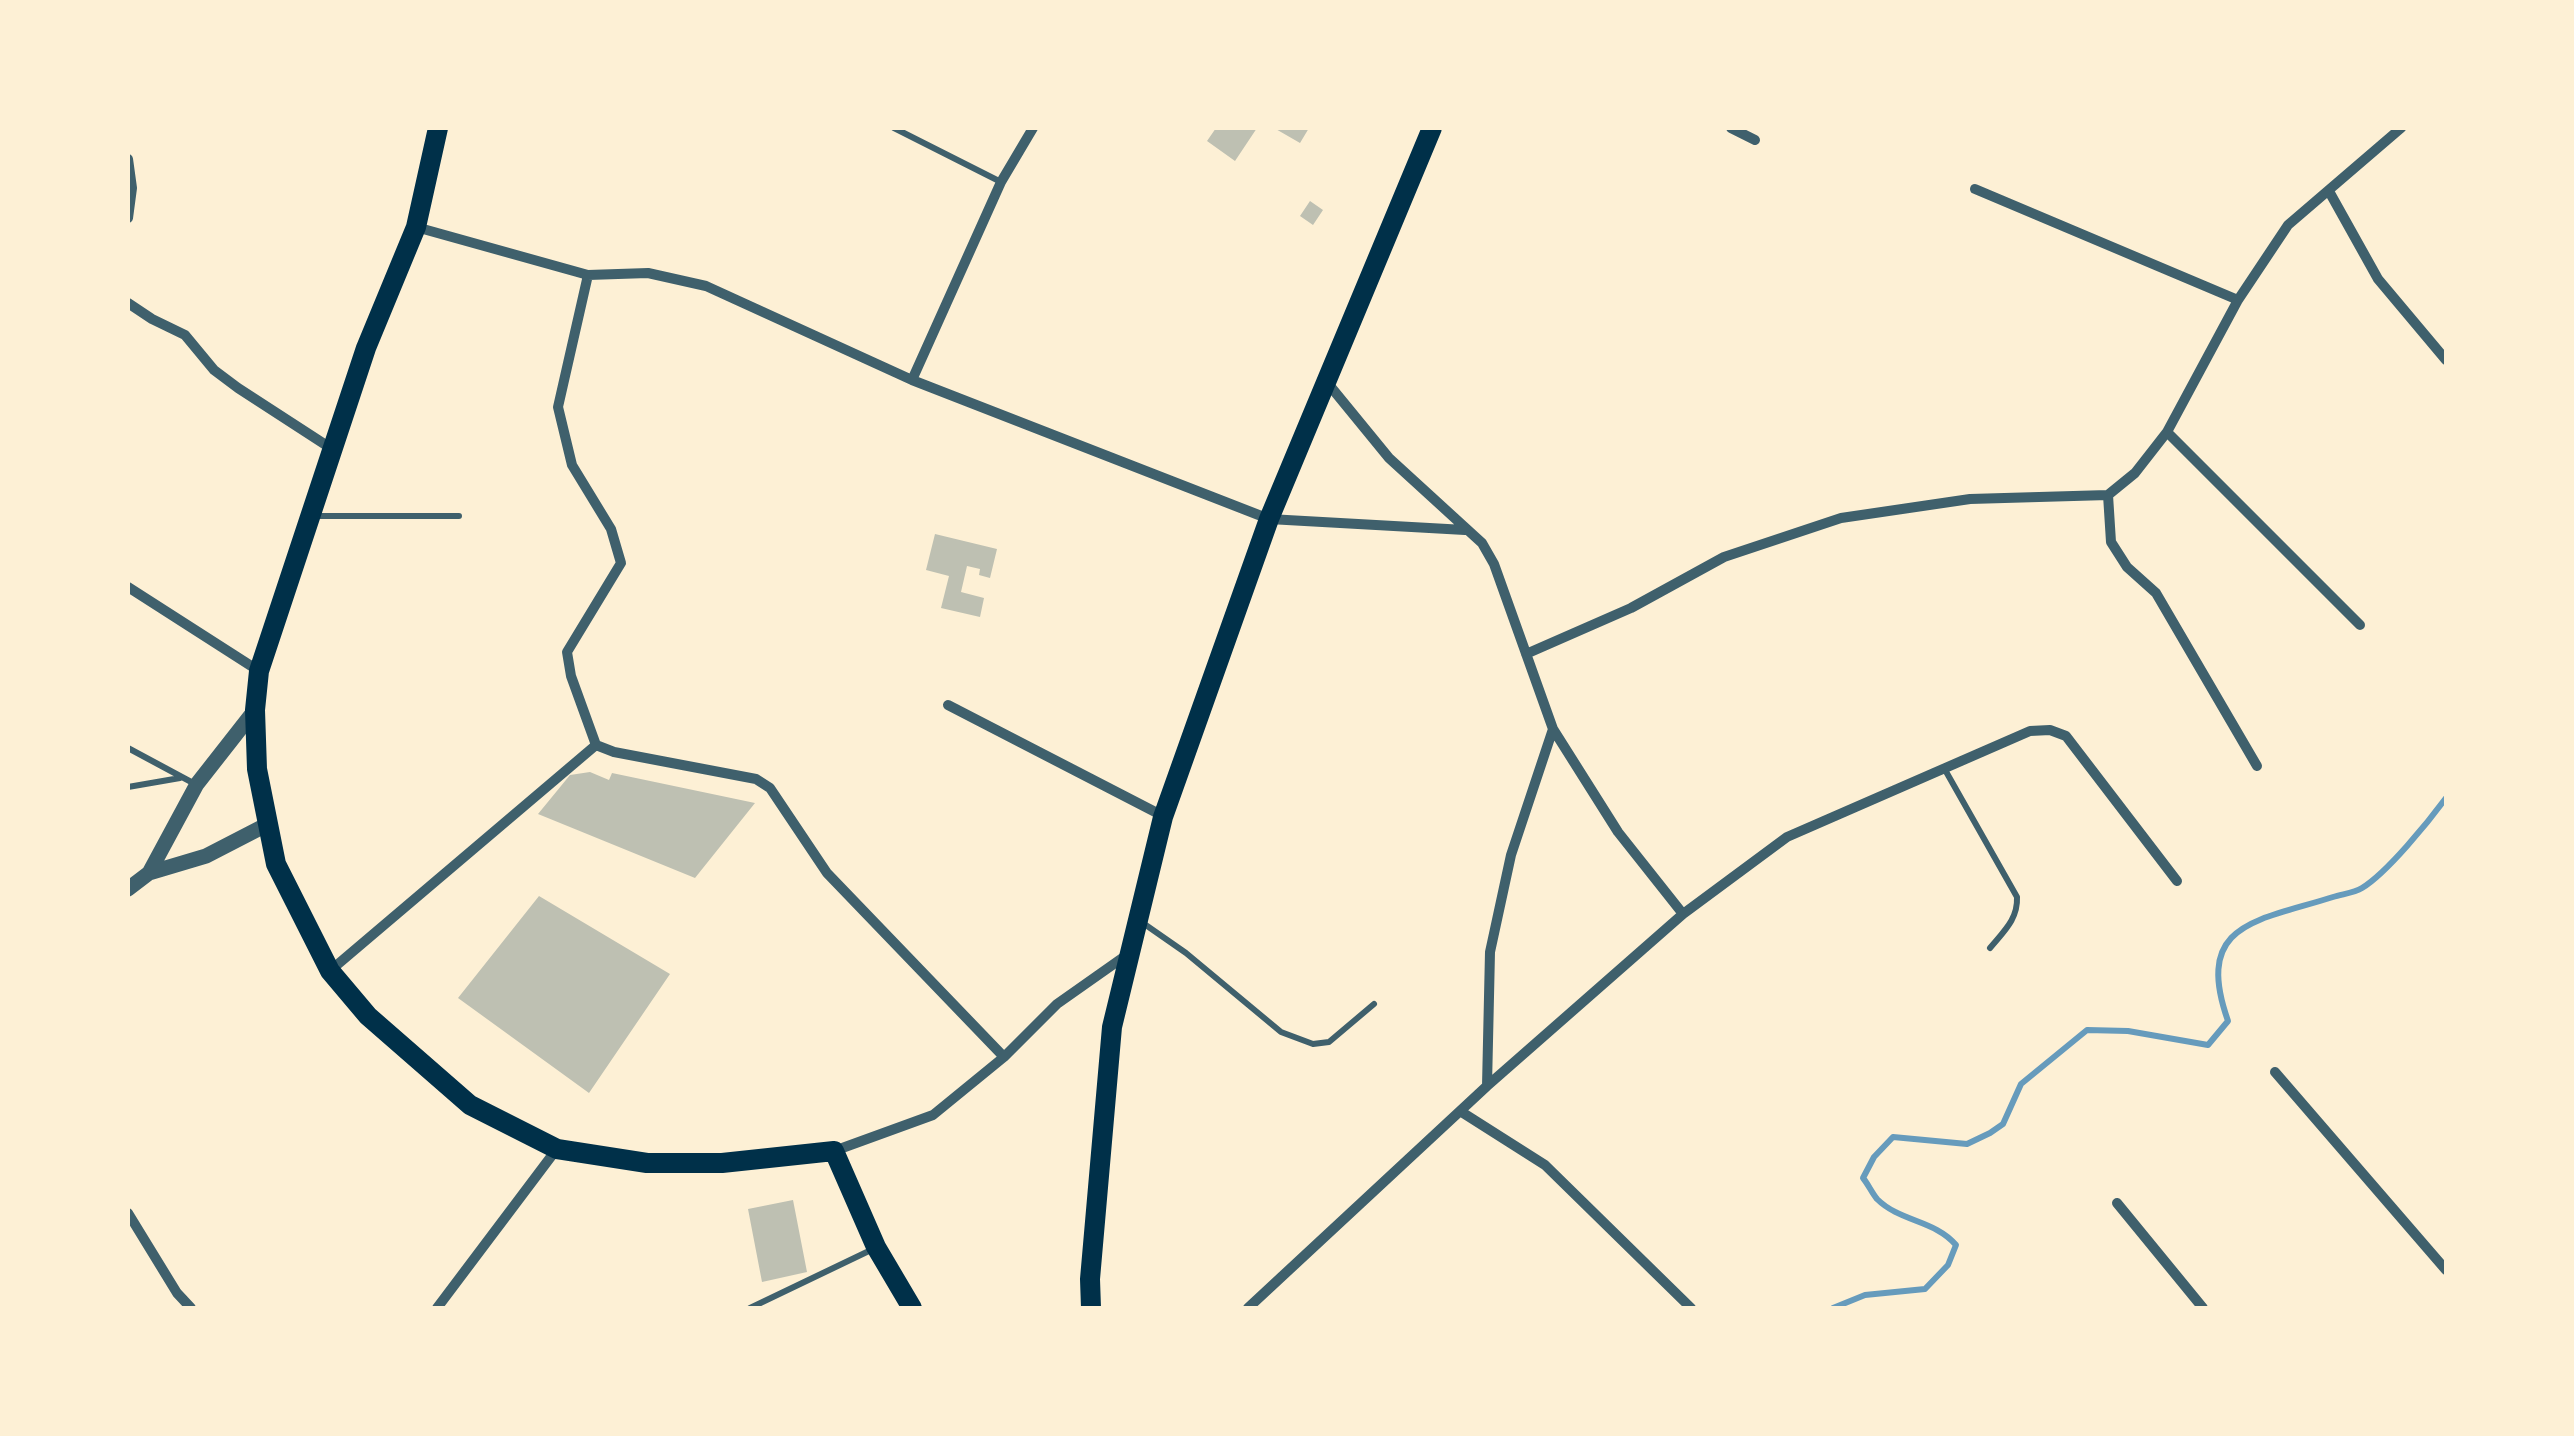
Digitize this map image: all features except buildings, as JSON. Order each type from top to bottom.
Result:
[{"type":"main road","points":[[438,128],[416,228],[366,348],[259,671],[255,710],[257,769],[276,864],[330,971],[368,1016],[470,1105],[557,1149],[647,1163],[722,1163],[834,1151],[876,1247],[912,1308]]},
{"type":"main road","points":[[1091,1308],[1090,1278],[1112,1028],[1164,817],[1269,518],[1432,128]]},
{"type":"street","points":[[912,380],[1002,182],[1033,128]]},
{"type":"street","points":[[1730,128],[1755,140]]},
{"type":"street","points":[[1526,654],[1631,608],[1724,558],[1841,518],[1970,500],[2108,495],[2134,473],[2167,432],[2238,300],[2288,226],[2396,129]]},
{"type":"street","points":[[128,160],[132,188],[128,218]]},
{"type":"street","points":[[1975,189],[2238,300]]},
{"type":"street","points":[[2330,192],[2378,280],[2446,360]]},
{"type":"street","points":[[416,228],[588,274],[648,272],[706,286],[912,380],[1269,518],[1465,530]]},
{"type":"street","points":[[588,274],[558,407],[572,465],[612,529],[621,563],[566,652],[570,676],[596,745]]},
{"type":"street","points":[[128,303],[152,320],[185,335],[226,379],[333,450]]},
{"type":"street","points":[[1326,380],[1389,458],[1482,544],[1494,564],[1553,729],[1618,832],[1683,914]]},
{"type":"street","points":[[2167,432],[2360,625]]},
{"type":"street","points":[[2108,495],[2112,542],[2127,567],[2156,592],[2257,766]]},
{"type":"street","points":[[128,587],[259,671]]},
{"type":"street","points":[[948,705],[1164,817]]},
{"type":"street","points":[[149,874],[190,781],[255,710]]},
{"type":"street","points":[[1487,1086],[1490,952],[1510,855],[1553,729]]},
{"type":"street","points":[[1248,1308],[1487,1086],[1683,914],[1786,838],[2030,731],[2050,730],[2066,736],[2176,881]]},
{"type":"street","points":[[330,971],[596,745]]},
{"type":"street","points":[[596,745],[642,758],[756,779],[770,788],[827,872],[1004,1057]]},
{"type":"street","points":[[128,889],[149,874],[206,856],[268,824]]},
{"type":"street","points":[[834,1151],[933,1115],[1004,1057],[1057,1004],[1130,953]]},
{"type":"street","points":[[2275,1072],[2446,1270]]},
{"type":"street","points":[[1460,1111],[1545,1165],[1690,1308]]},
{"type":"street","points":[[438,1308],[557,1149]]},
{"type":"street","points":[[2117,1203],[2203,1308]]},
{"type":"street","points":[[128,1213],[177,1294],[192,1308]]},
{"type":"lane","points":[[894,128],[1002,182]]},
{"type":"lane","points":[[312,516],[459,516]]},
{"type":"lane","points":[[128,748],[190,781]]},
{"type":"lane","points":[[1944,768],[2016,897],[2018,911],[1990,948]]},
{"type":"lane","points":[[128,788],[190,781]]},
{"type":"lane","points":[[1138,920],[1282,1032],[1313,1044],[1329,1042],[1374,1004]]},
{"type":"lane","points":[[750,1308],[876,1247]]},
{"type":"waterway","points":[[1833,1308],[1865,1295],[1925,1289],[1948,1265],[1956,1245],[1938,1230],[1886,1207],[1863,1178],[1874,1157],[1893,1137],[1967,1144],[1990,1133],[2003,1124],[2021,1084],[2087,1030],[2128,1031],[2208,1045],[2228,1021],[2219,988],[2219,963],[2226,945],[2239,931],[2280,913],[2362,888],[2395,859],[2446,798]]}]
